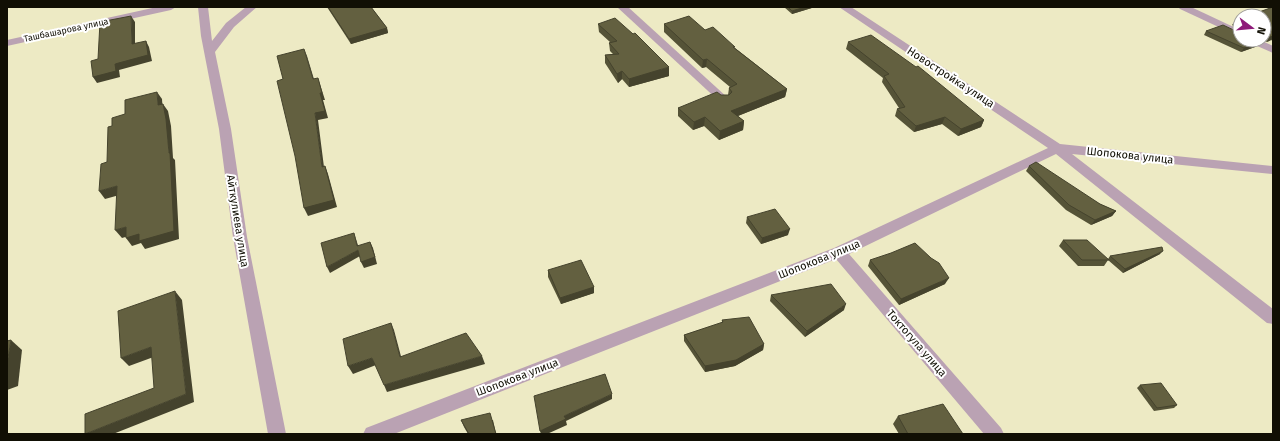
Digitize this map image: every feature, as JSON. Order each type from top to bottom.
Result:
[{"type":"street","name":"Ташбашарова улица","points":[[7,43],[171,7]]},
{"type":"street","name":"Айткулиева улица","points":[[203,7],[225,129],[240,237],[277,434]]},
{"type":"street","points":[[210,51],[230,25],[252,7]]},
{"type":"street","points":[[622,7],[724,100]]},
{"type":"street","name":"Новостройка улица","points":[[844,7],[1057,148],[1273,318]]},
{"type":"street","points":[[1184,7],[1232,30]]},
{"type":"street","name":"Шопокова улица","points":[[372,434],[839,252],[1057,148],[1273,170]]},
{"type":"street","name":"Токтогула улица","points":[[839,252],[995,434]]},
{"type":"building","points":[[328,7],[371,7],[387,28],[349,39]]},
{"type":"building","points":[[788,7],[805,7],[792,11]]},
{"type":"building","points":[[1273,7],[1272,36],[1272,8],[1270,8]]},
{"type":"building","points":[[131,16],[132,44],[146,41],[148,55],[115,64],[116,71],[93,77],[91,61],[98,59],[100,22]]},
{"type":"building","points":[[689,16],[705,30],[713,27],[735,47],[733,47],[787,89],[731,111],[744,121],[720,131],[705,117],[694,122],[678,108],[717,92],[721,95],[729,95],[732,92],[729,88],[737,84],[707,59],[703,60],[664,24]]},
{"type":"building","points":[[615,18],[633,34],[635,33],[669,67],[629,79],[622,71],[617,74],[605,55],[619,54],[609,43],[617,41],[598,24]]},
{"type":"building","points":[[1223,25],[1232,29],[1232,43],[1206,31]]},
{"type":"building","points":[[871,35],[916,67],[918,66],[984,120],[961,129],[945,117],[916,126],[897,109],[905,107],[884,76],[889,74],[848,42]]},
{"type":"building","points":[[304,49],[313,79],[318,78],[322,93],[320,93],[325,111],[315,113],[322,167],[325,166],[334,200],[304,208],[295,156],[277,81],[283,79],[277,56]]},
{"type":"building","points":[[157,92],[158,105],[163,104],[166,119],[170,153],[174,231],[139,241],[139,234],[126,238],[126,227],[115,230],[117,186],[99,191],[101,164],[107,162],[108,127],[112,126],[112,118],[125,114],[125,100]]},
{"type":"building","points":[[1036,162],[1100,204],[1116,211],[1095,220],[1069,205],[1029,166]]},
{"type":"building","points":[[775,209],[790,229],[762,238],[747,217]]},
{"type":"building","points":[[354,233],[357,246],[370,242],[375,257],[361,262],[358,250],[327,267],[321,243]]},
{"type":"building","points":[[1063,240],[1087,240],[1109,260],[1082,260]]},
{"type":"building","points":[[915,243],[931,258],[939,263],[949,278],[901,299],[870,260]]},
{"type":"building","points":[[1162,247],[1163,251],[1125,269],[1110,256]]},
{"type":"building","points":[[581,260],[594,287],[560,298],[548,270]]},
{"type":"building","points":[[831,284],[846,304],[807,331],[771,295]]},
{"type":"building","points":[[175,291],[186,394],[85,434],[85,414],[154,388],[151,347],[121,358],[118,311]]},
{"type":"building","points":[[749,317],[764,344],[736,360],[705,366],[684,335],[723,322],[722,320]]},
{"type":"building","points":[[391,323],[400,357],[466,333],[482,356],[384,385],[372,358],[348,366],[343,339]]},
{"type":"building","points":[[11,340],[7,364],[7,341]]},
{"type":"building","points":[[605,374],[612,394],[564,416],[566,419],[540,431],[534,396]]},
{"type":"building","points":[[1161,383],[1177,405],[1157,408],[1140,385]]},
{"type":"building","points":[[943,404],[963,434],[908,434],[898,416]]},
{"type":"building","points":[[490,413],[496,434],[469,434],[461,420]]}]
